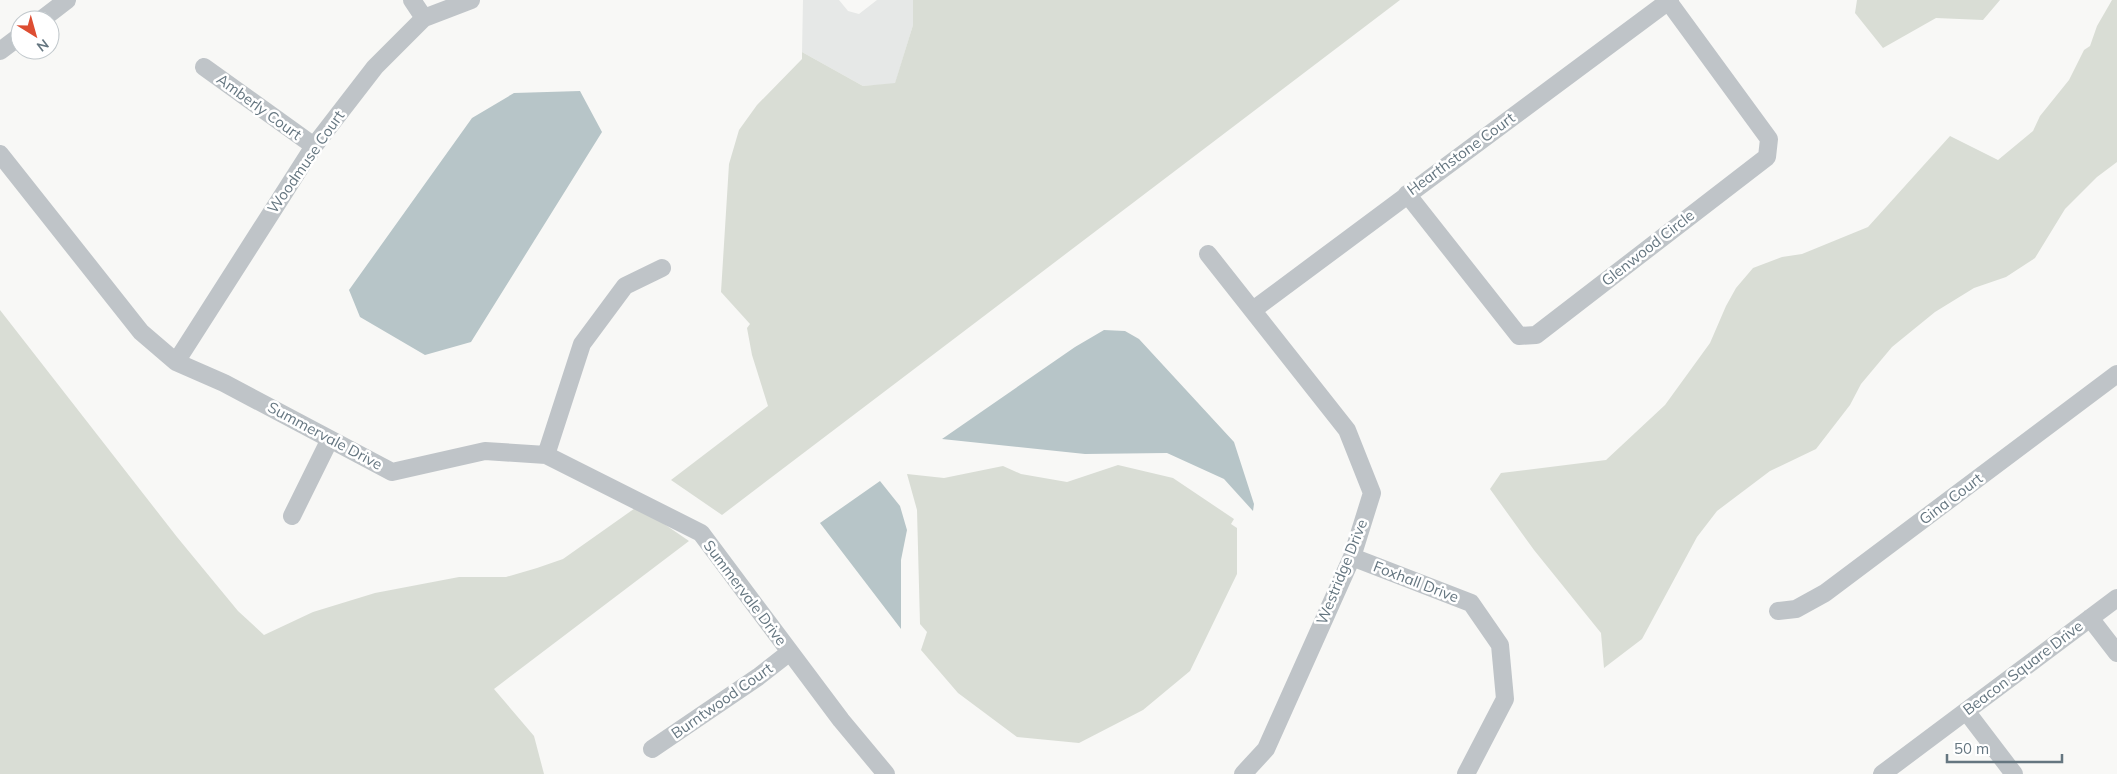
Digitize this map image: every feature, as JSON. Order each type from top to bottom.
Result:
[{"type":"street","points":[[54,10],[67,0]]},
{"type":"street","points":[[412,0],[424,18]]},
{"type":"street","name":"Woodmuse Court","points":[[176,362],[314,146],[375,67],[424,18],[471,0]]},
{"type":"street","name":"Glenwood Circle","points":[[1407,194],[1519,336],[1536,334],[1767,157],[1769,139],[1669,1]]},
{"type":"street","name":"Hearthstone Court","points":[[1254,310],[1407,194],[1669,1]]},
{"type":"street","name":"Amberly Court","points":[[204,67],[314,146]]},
{"type":"street","name":"Summervale Drive","points":[[0,154],[6,174],[141,332],[176,362],[224,383],[392,472],[485,451],[546,455],[701,533],[841,720],[886,774]]},
{"type":"street","name":"Westridge Drive","points":[[1208,254],[1347,430],[1372,494],[1352,557],[1266,749],[1243,774]]},
{"type":"street","points":[[546,455],[582,344],[625,286],[662,268]]},
{"type":"street","name":"Gina Court","points":[[1778,611],[1796,610],[1825,593],[2117,374]]},
{"type":"street","points":[[292,516],[330,439]]},
{"type":"street","name":"Foxhall Drive","points":[[1352,557],[1471,603],[1500,645],[1506,699],[1466,774]]},
{"type":"street","name":"Beacon Square Drive","points":[[1882,774],[2117,598]]},
{"type":"street","points":[[2090,618],[2117,653]]},
{"type":"street","name":"Burntwood Court","points":[[652,749],[758,677],[790,652]]},
{"type":"street","points":[[1966,711],[2014,774]]},
{"type":"shaded area","points":[[803,0],[839,0],[848,11],[859,14],[877,0],[913,0],[913,25],[895,84],[863,86],[802,52]]},
{"type":"shaded area","points":[[913,0],[1400,0],[722,515],[671,480],[768,406],[752,355],[747,328],[750,324],[721,292],[729,164],[739,130],[757,105],[802,59],[802,52],[863,86],[895,83],[913,25]]},
{"type":"shaded area","points":[[1857,0],[2000,0],[1983,20],[1936,18],[1883,48],[1855,13]]},
{"type":"shaded area","points":[[2112,0],[2117,0],[2117,162],[2097,177],[2065,209],[2035,258],[2006,277],[1974,288],[1935,312],[1892,347],[1861,384],[1850,405],[1816,449],[1770,471],[1717,511],[1697,537],[1642,639],[1604,668],[1601,633],[1534,550],[1490,489],[1501,473],[1606,460],[1665,405],[1710,343],[1736,288],[1753,268],[1782,257],[1802,254],[1868,227],[1950,136],[1998,160],[2033,131],[2040,116],[2069,80],[2084,50],[2090,46],[2097,26]]},
{"type":"shaded area","points":[[580,91],[602,132],[471,342],[425,355],[360,317],[349,290],[472,118],[514,93]]},
{"type":"shaded area","points":[[0,310],[177,537],[238,611],[264,635],[313,612],[375,593],[459,577],[506,577],[537,568],[563,559],[638,506],[689,541],[494,689],[534,736],[544,774],[0,774]]},
{"type":"shaded area","points":[[1104,330],[1125,331],[1139,339],[1234,442],[1254,504],[1253,511],[1224,479],[1167,453],[1085,454],[942,439],[1075,347]]},
{"type":"shaded area","points":[[1118,465],[1173,478],[1234,519],[1231,524],[1237,528],[1237,574],[1190,671],[1143,710],[1079,743],[1017,737],[958,693],[921,650],[927,632],[920,624],[917,510],[907,474],[944,478],[1003,466],[1021,474],[1067,482]]},
{"type":"shaded area","points":[[880,481],[900,506],[907,530],[901,560],[901,629],[820,523]]}]
